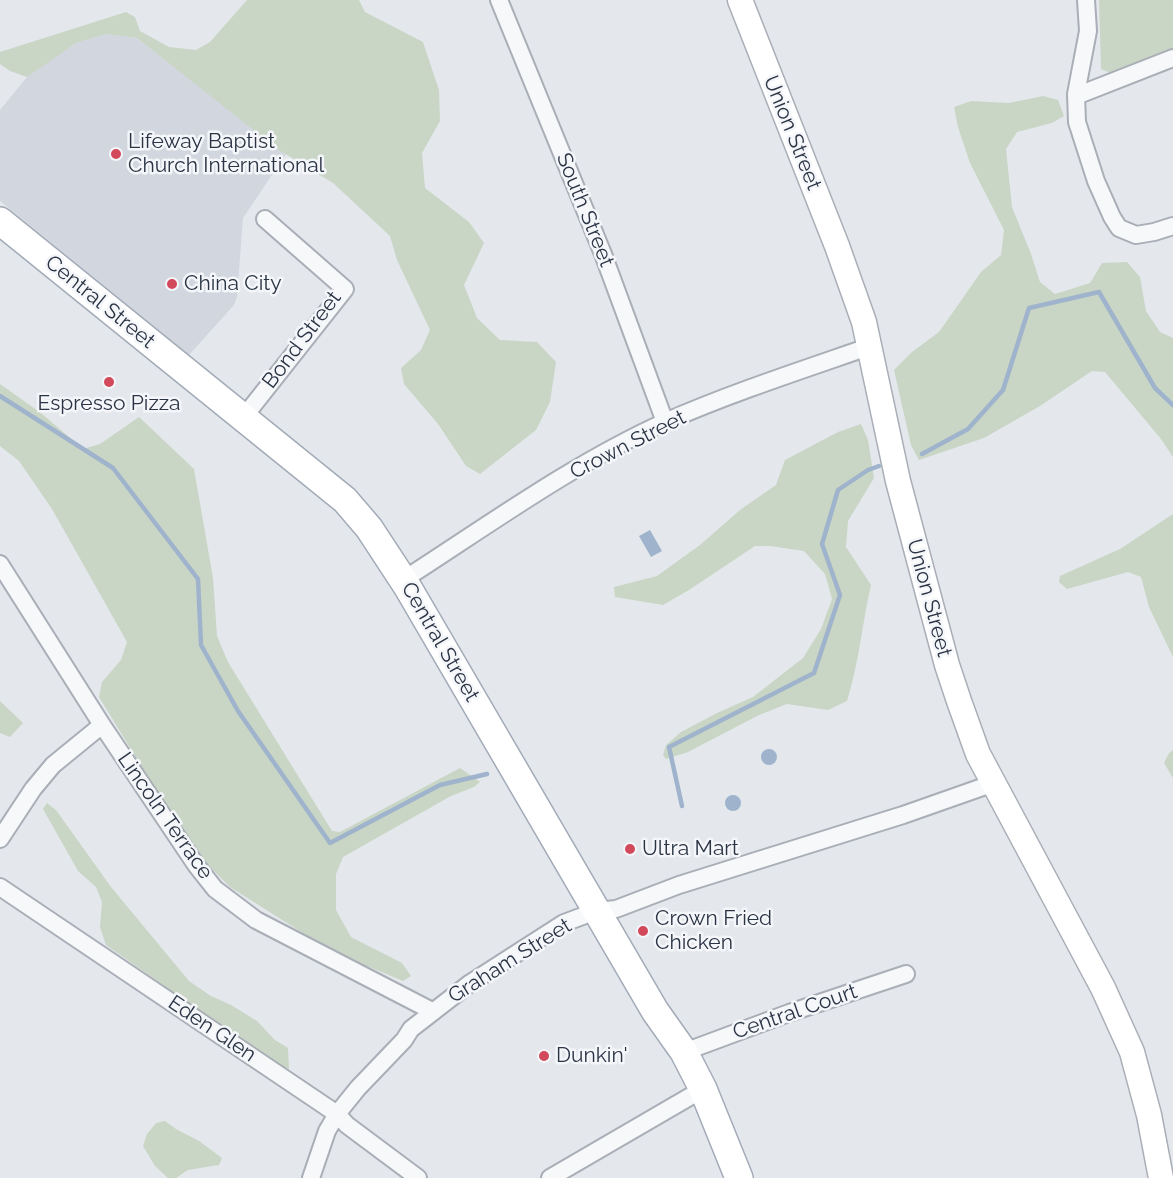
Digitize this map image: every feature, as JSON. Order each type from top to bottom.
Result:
[{"type":"main road","name":"Union Street","points":[[740,0],[856,297],[871,346],[898,481],[947,665],[978,754],[1103,988],[1132,1052],[1149,1114],[1161,1178]]},
{"type":"main road","name":"Central Street","points":[[0,221],[345,500],[369,528],[403,580],[655,1011],[684,1052],[703,1089],[739,1178]]},
{"type":"street","name":"South Street","points":[[500,0],[603,254],[665,422]]},
{"type":"street","points":[[1086,0],[1088,31],[1076,96],[1077,122],[1096,181],[1119,228],[1136,235],[1173,226]]},
{"type":"street","points":[[1076,96],[1173,58]]},
{"type":"street","name":"Bond Street","points":[[243,418],[345,290],[265,219]]},
{"type":"street","name":"Crown Street","points":[[403,580],[611,449],[665,422],[871,346]]},
{"type":"street","name":"Lincoln Terrace","points":[[0,564],[102,724],[196,866],[215,889],[256,920],[432,1011]]},
{"type":"street","points":[[0,839],[33,789],[53,765],[102,724]]},
{"type":"street","name":"Graham Street","points":[[311,1178],[327,1131],[337,1114],[404,1040],[411,1029],[469,984],[564,923],[596,911],[616,909],[690,881],[903,815],[994,783]]},
{"type":"street","name":"Eden Glen","points":[[0,887],[337,1114],[347,1125],[418,1178]]},
{"type":"street","name":"Central Court","points":[[684,1052],[789,1013],[906,974]]},
{"type":"street","points":[[550,1178],[703,1089]]},
{"type":"shaded area","points":[[106,34],[137,38],[286,154],[243,218],[237,297],[234,305],[189,355],[0,201],[0,110],[27,77],[44,64],[76,43]]},
{"type":"green space","points":[[247,0],[359,0],[365,12],[423,42],[439,90],[440,121],[422,153],[425,188],[469,222],[484,243],[464,285],[477,318],[500,340],[537,342],[556,362],[550,402],[536,430],[480,474],[466,466],[438,424],[404,384],[401,368],[421,350],[430,330],[397,260],[390,236],[333,183],[279,150],[137,38],[106,34],[76,43],[27,77],[10,71],[0,64],[0,52],[126,12],[135,17],[140,31],[169,47],[196,50],[210,42]]},
{"type":"green space","points":[[1099,0],[1173,0],[1173,50],[1111,73],[1101,69]]},
{"type":"green space","points":[[1043,96],[1058,100],[1064,116],[1052,123],[1017,132],[1006,149],[1012,207],[1040,282],[1055,294],[1090,283],[1102,263],[1127,262],[1140,277],[1146,311],[1160,332],[1173,338],[1173,457],[1161,439],[1105,372],[1092,371],[1040,406],[984,438],[919,460],[911,445],[894,370],[912,352],[939,332],[981,272],[1001,255],[1004,230],[970,163],[954,107],[971,101],[1009,103]]},
{"type":"green space","points":[[0,384],[41,413],[83,449],[100,444],[139,417],[194,469],[213,578],[217,636],[228,662],[332,831],[340,832],[460,768],[480,782],[343,857],[336,874],[336,910],[351,937],[402,963],[411,976],[403,981],[333,952],[230,887],[182,833],[99,697],[102,682],[121,660],[127,642],[52,509],[19,461],[0,446]]},
{"type":"green space","points":[[861,424],[868,440],[874,478],[848,521],[846,547],[871,585],[855,672],[847,701],[828,710],[787,704],[759,715],[688,752],[666,759],[663,755],[666,745],[681,732],[753,697],[803,658],[821,629],[832,599],[825,574],[804,551],[755,546],[663,605],[615,597],[614,587],[657,576],[700,545],[740,510],[776,485],[785,460],[838,432]]},
{"type":"green space","points":[[1173,514],[1173,657],[1149,607],[1141,577],[1128,572],[1067,589],[1059,582],[1060,576],[1120,549]]},
{"type":"green space","points":[[0,701],[23,723],[10,737],[0,733]]},
{"type":"green space","points":[[1173,750],[1173,778],[1164,763]]},
{"type":"green space","points":[[47,803],[56,810],[111,887],[189,981],[257,1021],[275,1040],[288,1048],[289,1069],[274,1063],[106,945],[100,927],[102,902],[96,887],[78,871],[43,809]]},
{"type":"green space","points":[[165,1121],[222,1158],[219,1165],[188,1170],[176,1178],[168,1178],[155,1166],[143,1146],[147,1134],[156,1123]]},
{"type":"water","points":[[650,530],[662,551],[651,557],[639,536]]},
{"type":"water","points":[[769,749],[775,751],[777,757],[775,763],[769,765],[763,763],[761,757],[763,751]]},
{"type":"water","points":[[733,795],[739,797],[741,803],[739,809],[733,811],[727,809],[725,803],[727,797]]},
{"type":"waterway","points":[[922,454],[968,429],[1003,390],[1029,308],[1099,292],[1155,388],[1173,405]]},
{"type":"waterway","points":[[0,396],[113,468],[198,579],[201,645],[238,711],[330,843],[440,785],[487,774]]},
{"type":"waterway","points":[[682,806],[669,747],[814,673],[840,595],[822,544],[838,490],[868,470],[879,466]]},
{"type":"place","name":"Lifeway Baptist Church International","points":[[116,154]]},
{"type":"place","name":"China City","points":[[172,284]]},
{"type":"place","name":"Espresso Pizza","points":[[109,382]]},
{"type":"place","name":"Ultra Mart","points":[[630,849]]},
{"type":"place","name":"Crown Fried Chicken","points":[[643,931]]},
{"type":"place","name":"Dunkin'","points":[[544,1056]]}]
